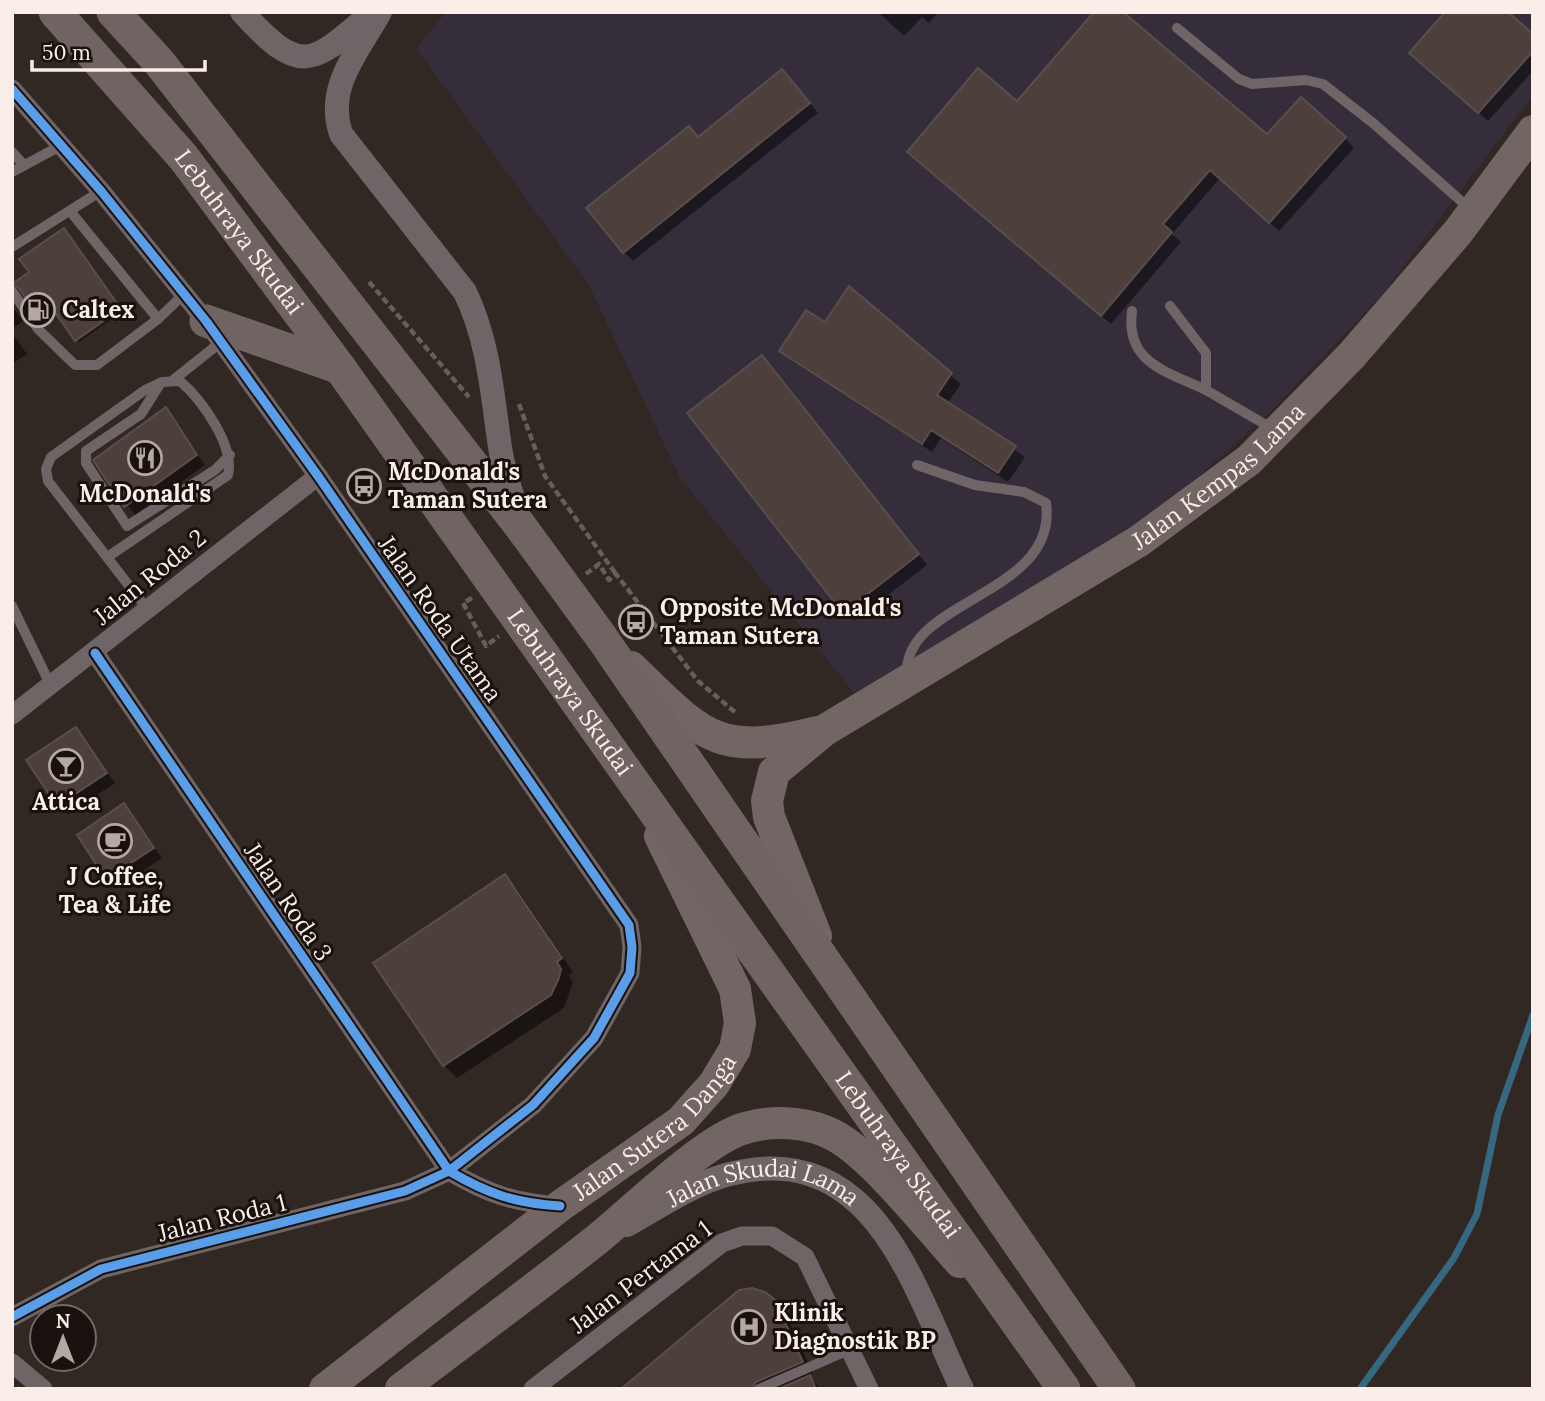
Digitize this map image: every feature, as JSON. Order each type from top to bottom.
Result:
[{"type":"highway","name":"Lebuhraya Skudai","points":[[55,12],[184,158],[340,368],[1064,1389]]},
{"type":"highway","name":"Lebuhraya Skudai","points":[[113,12],[159,62],[521,527],[824,957],[1119,1389]]},
{"type":"highway","points":[[129,12],[159,62]]},
{"type":"highway","points":[[213,331],[340,368]]},
{"type":"main road","name":"Jalan Kempas Lama","points":[[824,957],[776,836],[767,802],[774,772],[825,730],[1139,541],[1249,460],[1352,355],[1473,212],[1533,131]]},
{"type":"main road","name":"Jalan Kempas Lama","points":[[601,638],[699,730],[744,743],[772,743],[825,730]]},
{"type":"main road","name":"Jalan Sutera Danga","points":[[325,1389],[560,1206],[681,1121],[714,1084],[735,1049],[740,1023],[735,989],[626,769]]},
{"type":"main road","name":"Jalan Sutera Danga","points":[[401,1389],[588,1246],[705,1151],[738,1130],[772,1123],[804,1125],[837,1137],[863,1157],[1023,1330]]},
{"type":"main road","points":[[304,1389],[351,1369]]},
{"type":"street","points":[[242,12],[276,46],[292,56],[308,58],[327,51],[373,12]]},
{"type":"street","points":[[380,12],[340,83],[335,97],[335,115],[341,134],[465,292],[477,316],[493,389],[500,449],[521,527]]},
{"type":"street","name":"Jalan Roda Utama","points":[[12,89],[102,191],[213,331],[318,477],[629,925],[632,947],[630,973],[594,1038],[533,1105],[449,1171]]},
{"type":"street","name":"Jalan Roda 2","points":[[12,715],[318,477]]},
{"type":"street","name":"Jalan Roda 3","points":[[95,653],[449,1171]]},
{"type":"street","name":"Jalan Skudai Lama","points":[[588,1246],[702,1184],[725,1175],[754,1169],[806,1172],[852,1196],[875,1217],[895,1249],[962,1389]]},
{"type":"street","points":[[449,1171],[485,1192],[522,1204],[560,1206]]},
{"type":"street","name":"Jalan Roda 1","points":[[12,1317],[101,1269],[405,1191],[449,1171]]},
{"type":"street","name":"Jalan Pertama 1","points":[[533,1389],[722,1242],[742,1236],[772,1236],[806,1257],[869,1389]]},
{"type":"street","points":[[12,1363],[43,1389]]},
{"type":"lane","points":[[1177,28],[1239,79],[1252,84],[1306,80],[1323,84],[1373,123],[1473,212]]},
{"type":"lane","points":[[12,172],[62,145]]},
{"type":"lane","points":[[12,152],[24,165]]},
{"type":"lane","points":[[12,247],[102,191]]},
{"type":"lane","points":[[70,211],[158,319]]},
{"type":"lane","points":[[12,291],[38,329],[75,365],[97,365],[158,319],[183,295]]},
{"type":"lane","points":[[1170,306],[1206,353],[1206,390]]},
{"type":"lane","points":[[1132,311],[1131,340],[1143,356],[1277,431]]},
{"type":"lane","points":[[213,331],[141,414],[86,451],[86,463],[127,526],[215,470],[230,455]]},
{"type":"lane","points":[[109,556],[228,475],[230,455],[224,440],[189,388],[180,381],[167,382],[145,390],[51,457],[46,469],[48,481],[109,556],[147,609]]},
{"type":"lane","points":[[907,679],[908,656],[912,647],[943,618],[1008,578],[1033,554],[1041,546],[1048,514],[1046,503],[1037,497],[975,485],[917,465]]},
{"type":"lane","points":[[12,606],[51,686]]},
{"type":"lane","points":[[759,1389],[852,1349]]},
{"type":"path","points":[[518,400],[545,476],[698,681],[741,717]]},
{"type":"path","points":[[599,564],[609,580],[616,574]]},
{"type":"path","points":[[463,603],[486,646]]},
{"type":"shaded area","points":[[446,12],[1533,12],[1533,95],[1381,296],[1272,410],[1157,514],[854,693],[680,478],[589,285],[416,48]]},
{"type":"building","points":[[1094,12],[1123,12],[1267,134],[1301,97],[1346,137],[1269,223],[1210,170],[1163,224],[1172,232],[1101,316],[907,152],[978,68],[1017,101]]},
{"type":"building","points":[[1445,12],[1508,12],[1533,34],[1533,51],[1478,113],[1409,53]]},
{"type":"building","points":[[782,69],[810,103],[623,253],[586,208],[689,126],[698,137]]},
{"type":"building","points":[[64,228],[121,309],[75,341],[47,301],[34,310],[18,287],[12,284],[29,272],[19,259]]},
{"type":"building","points":[[849,286],[952,373],[937,395],[1016,446],[998,473],[931,430],[922,444],[779,351],[806,310],[825,322]]},
{"type":"building","points":[[762,355],[919,554],[843,613],[687,413]]},
{"type":"building","name":"McDonald's","points":[[166,407],[197,455],[124,507],[93,460]]},
{"type":"building","name":"Attica","points":[[76,727],[107,773],[57,806],[26,760]]},
{"type":"building","name":"J Coffee, Tea & Life","points":[[124,803],[154,848],[106,879],[77,835]]},
{"type":"building","points":[[505,874],[562,958],[557,962],[561,969],[559,978],[551,995],[443,1066],[373,963]]},
{"type":"building","points":[[752,1288],[765,1292],[775,1300],[803,1362],[756,1382],[752,1389],[621,1389],[739,1290]]},
{"type":"building","points":[[810,1375],[816,1389],[778,1389]]},
{"type":"waterway","points":[[1360,1389],[1454,1258],[1477,1214],[1498,1115],[1533,1015]]},
{"type":"cycle path","points":[[12,89],[101,191],[206,321],[318,476],[629,925],[632,947],[630,973],[594,1038],[533,1105],[449,1171],[405,1191],[101,1269],[12,1317]]},
{"type":"cycle path","points":[[95,653],[449,1171],[502,1196],[560,1206]]},
{"type":"place","name":"Caltex","points":[[38,310]]},
{"type":"place","name":"McDonald's","points":[[145,458]]},
{"type":"place","name":"McDonald's Taman Sutera","points":[[364,486]]},
{"type":"place","name":"Opposite McDonald's Taman Sutera","points":[[636,622]]},
{"type":"place","name":"Attica","points":[[66,766]]},
{"type":"place","name":"J Coffee, Tea & Life","points":[[115,841]]},
{"type":"place","name":"Klinik Diagnostik BP","points":[[749,1327]]}]
